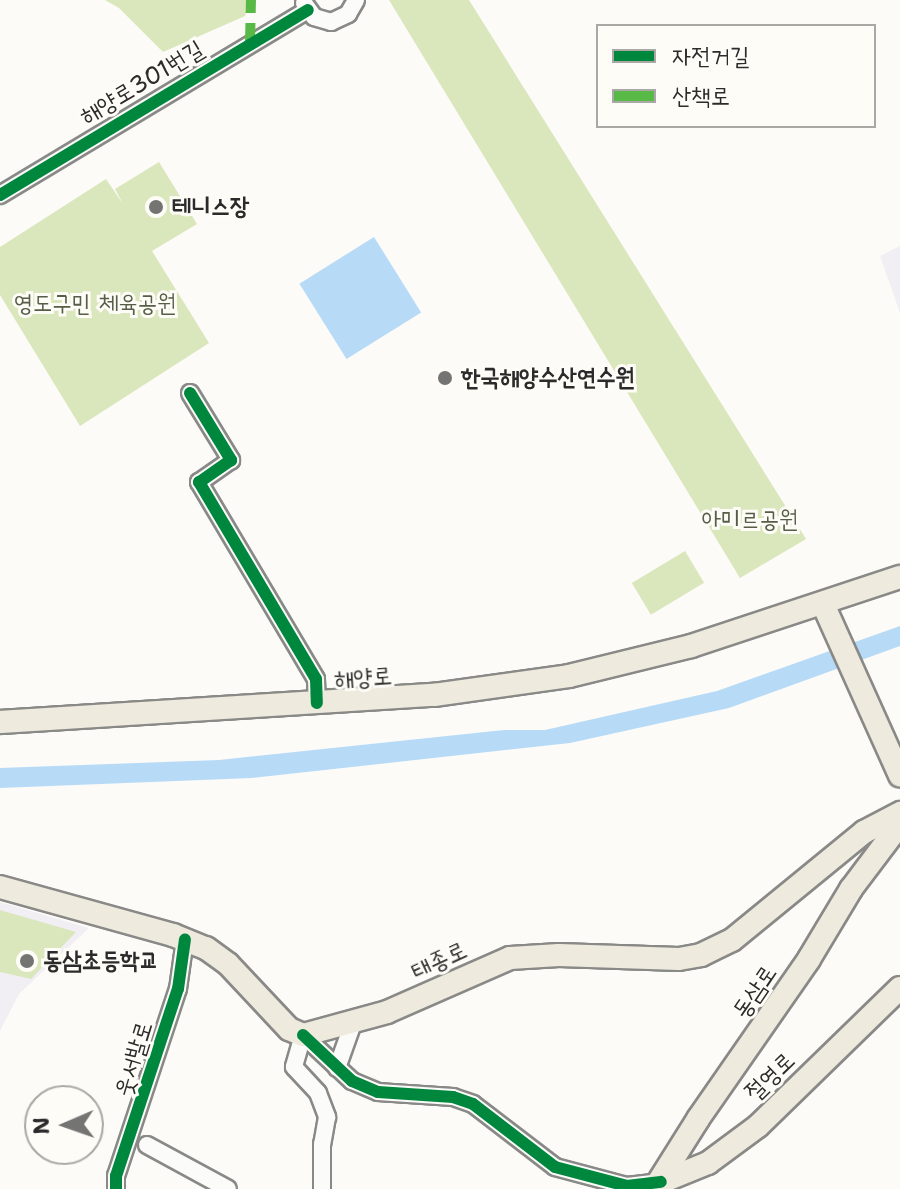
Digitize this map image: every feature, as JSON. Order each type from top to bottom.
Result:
[{"type":"main road","name":"해양로","points":[[0,722],[434,695],[569,676],[691,646],[900,577]]},
{"type":"main road","points":[[823,604],[900,775]]},
{"type":"main road","name":"태종로","points":[[303,1035],[387,1012],[510,958],[559,955],[679,959],[709,952],[732,940],[864,832],[900,813]]},
{"type":"main road","name":"동삼로","points":[[658,1185],[698,1119],[809,959],[860,877],[900,824]]},
{"type":"main road","points":[[0,887],[185,939],[218,955],[289,1029],[303,1035]]},
{"type":"main road","name":"절영로","points":[[658,1185],[708,1163],[758,1126],[900,988]]},
{"type":"street","points":[[306,5],[314,17],[331,22],[348,14],[356,0]]},
{"type":"street","name":"해양로301번길","points":[[0,195],[306,5]]},
{"type":"street","points":[[190,393],[231,460],[199,482],[316,679],[317,703]]},
{"type":"street","name":"웃서발로","points":[[116,1189],[116,1176],[178,989],[185,939]]},
{"type":"street","points":[[337,1068],[353,1023]]},
{"type":"street","points":[[322,1189],[322,1144],[327,1117],[318,1093],[294,1067],[303,1035],[337,1068],[367,1089],[453,1097],[473,1104],[555,1167],[627,1186],[658,1185]]},
{"type":"street","points":[[147,1145],[228,1189]]},
{"type":"shaded area","points":[[900,246],[900,313],[880,256]]},
{"type":"shaded area","name":"동삼초등학교","points":[[0,902],[89,928],[19,994],[0,1031]]},
{"type":"green space","points":[[105,0],[250,0],[245,16],[163,52],[119,8]]},
{"type":"green space","name":"아미르공원","points":[[389,0],[469,0],[806,539],[740,578]]},
{"type":"green space","name":"영도구민 체육공원","points":[[159,162],[197,224],[152,251],[209,343],[80,426],[0,295],[0,247],[106,179],[123,204],[115,189]]},
{"type":"green space","points":[[685,551],[704,583],[651,615],[632,583]]},
{"type":"green space","name":"동삼초등학교","points":[[0,910],[76,932],[31,979],[0,972]]},
{"type":"water","points":[[374,237],[421,312],[347,359],[299,284]]},
{"type":"water","points":[[900,626],[900,646],[729,708],[570,743],[252,778],[0,788],[0,768],[219,760],[504,730],[545,730],[717,691]]},
{"type":"marked path","points":[[250,43],[251,0]]},
{"type":"cycle path","points":[[0,195],[308,10]]},
{"type":"cycle path","points":[[190,393],[231,460],[199,482],[316,679],[317,703]]},
{"type":"cycle path","points":[[116,1189],[116,1176],[178,989],[185,939]]},
{"type":"cycle path","points":[[303,1035],[352,1081],[378,1092],[453,1097],[473,1104],[555,1167],[627,1186],[661,1182]]},
{"type":"place","name":"테니스장","points":[[156,207]]},
{"type":"place","name":"한국해양수산연수원","points":[[445,378]]},
{"type":"place","name":"동삼초등학교","points":[[27,961]]}]
